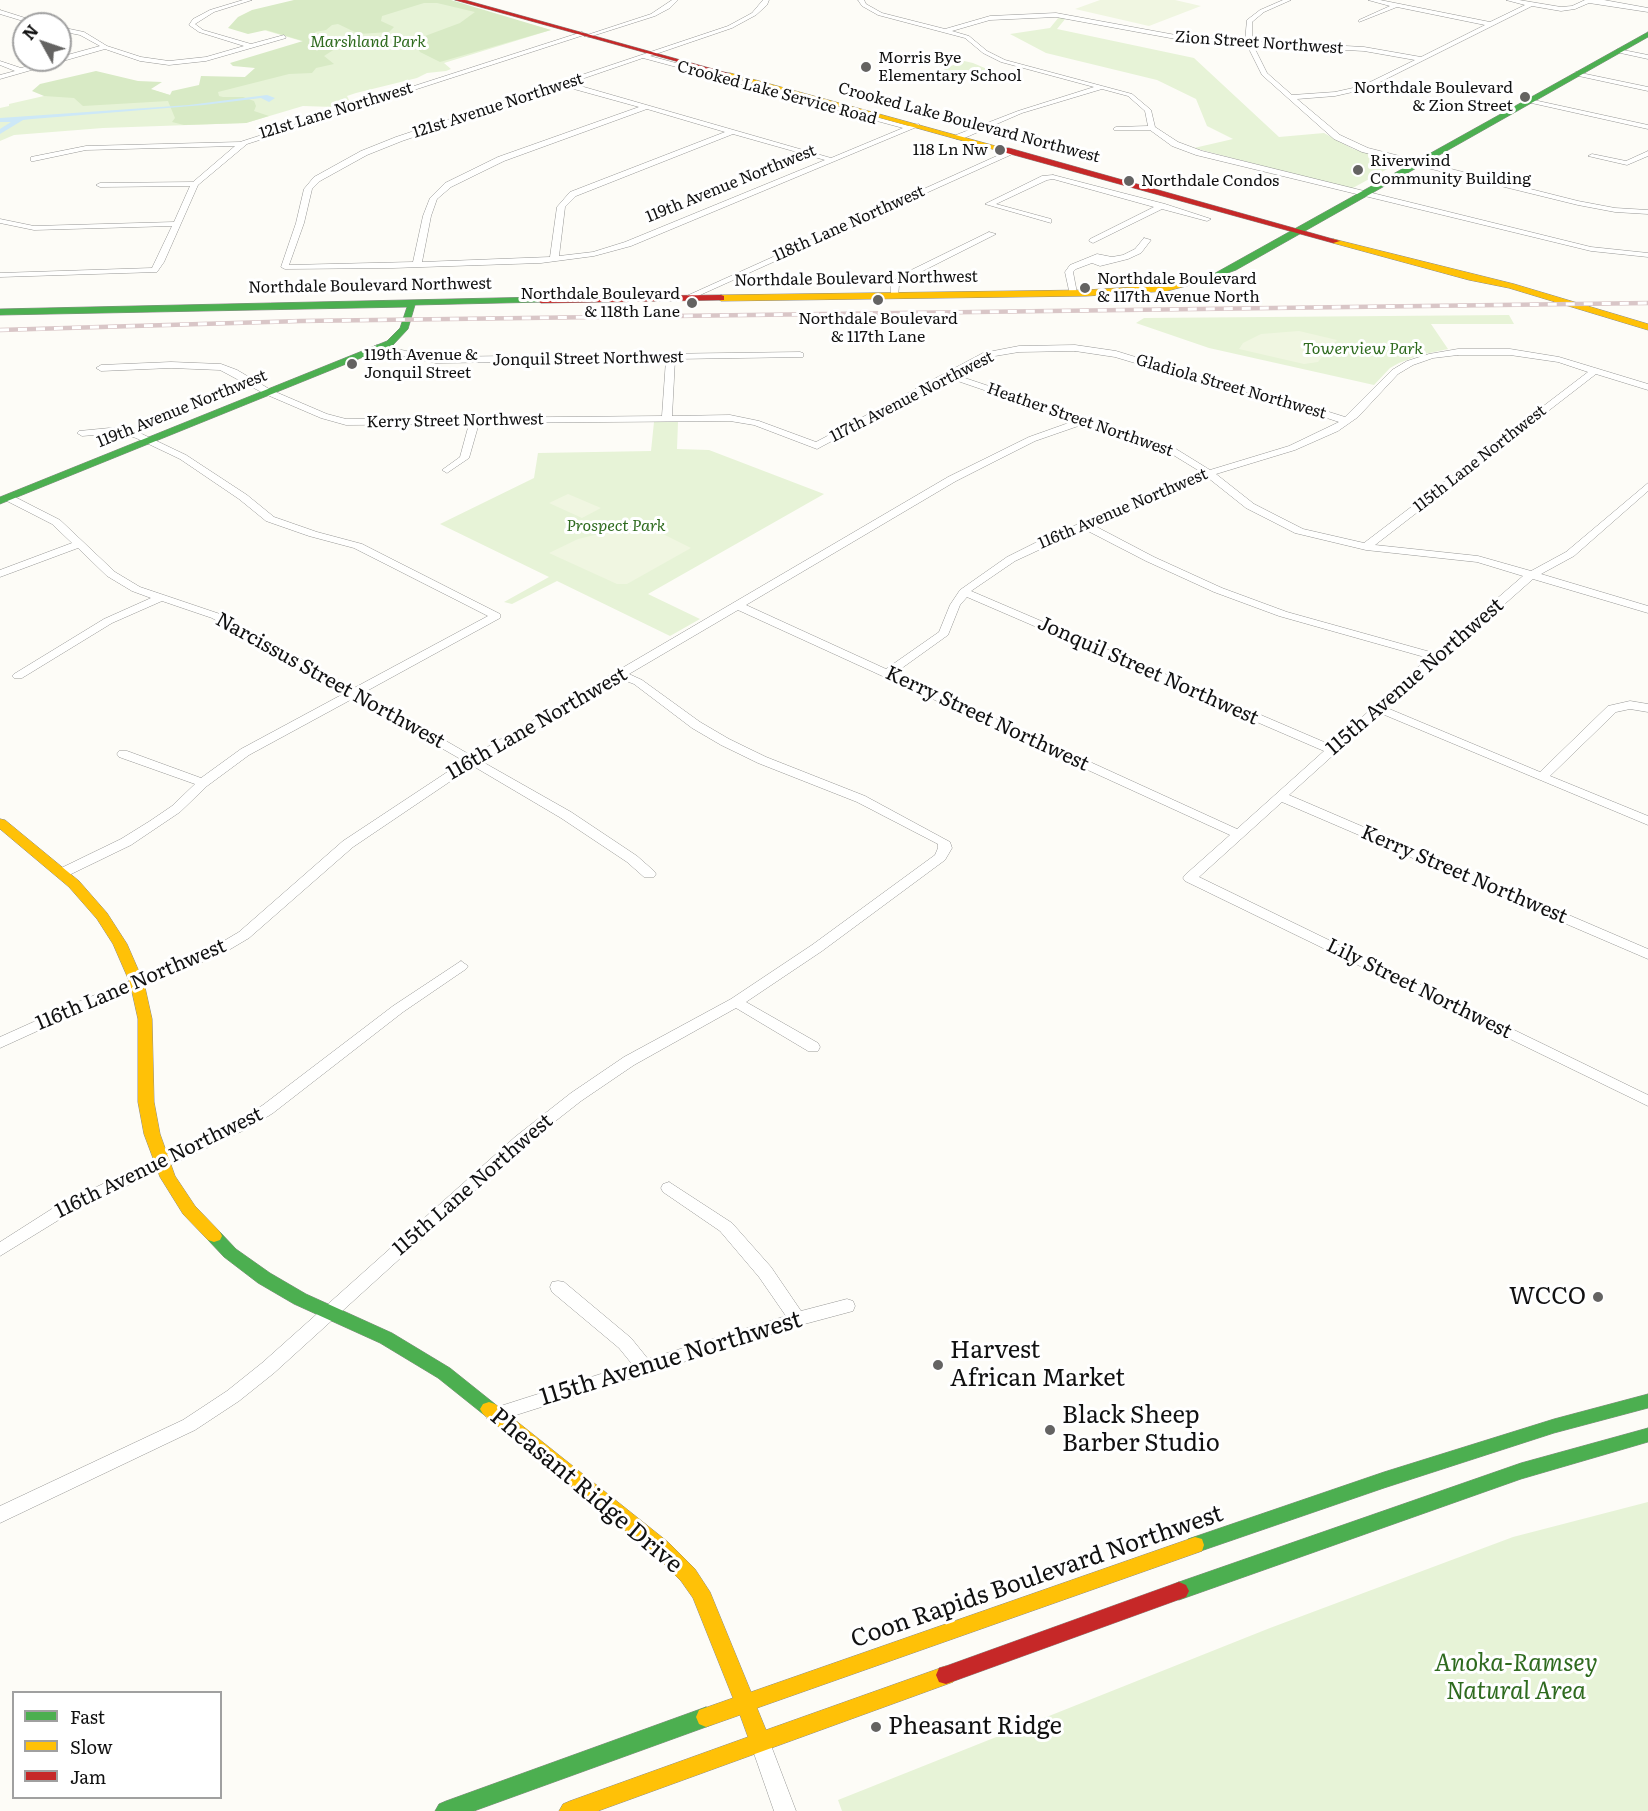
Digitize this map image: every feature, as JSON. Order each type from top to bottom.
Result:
[{"type":"street","points":[[215,0],[232,4]]},
{"type":"street","points":[[249,0],[202,16],[192,25],[201,31],[251,46]]},
{"type":"street","name":"Crooked Lake Boulevard Northwest","points":[[459,0],[649,55],[913,127],[959,137],[1472,278],[1549,302],[1648,327],[1522,289],[1472,278]]},
{"type":"street","name":"121st Lane Northwest","points":[[0,275],[154,270],[160,262],[195,184],[241,144],[286,126],[653,15],[669,7],[675,0]]},
{"type":"street","name":"121st Avenue Northwest","points":[[417,264],[285,267],[300,223],[308,189],[317,179],[364,153],[741,22],[760,10],[766,0]]},
{"type":"street","points":[[861,0],[864,5],[883,15],[967,37],[985,52],[1003,61],[1130,94],[1148,110],[1152,128]]},
{"type":"street","points":[[1288,0],[1262,11],[1249,21],[1250,44],[1256,62],[1264,74],[1337,137],[1365,150],[1416,164],[1578,203],[1615,210],[1648,212]]},
{"type":"street","points":[[1371,0],[1490,24]]},
{"type":"street","points":[[1509,0],[1561,9],[1600,1],[1648,10]]},
{"type":"street","points":[[1290,97],[1335,94],[1364,87],[1531,4]]},
{"type":"street","points":[[1361,21],[1397,5]]},
{"type":"street","points":[[978,11],[990,18]]},
{"type":"street","name":"Zion Street Northwest","points":[[945,31],[990,18],[1031,15],[1066,16],[1174,38],[1364,50],[1421,59]]},
{"type":"street","points":[[72,31],[82,33],[105,47],[140,59],[158,62],[186,62],[284,37]]},
{"type":"street","name":"Northdale Boulevard Northwest","points":[[0,312],[409,302],[1148,290],[1202,280],[1233,268],[1648,34]]},
{"type":"street","points":[[72,55],[105,47]]},
{"type":"street","points":[[1618,51],[1648,57]]},
{"type":"street","points":[[186,62],[190,71]]},
{"type":"street","points":[[0,77],[18,72]]},
{"type":"street","points":[[1576,74],[1648,89]]},
{"type":"street","points":[[565,84],[831,160]]},
{"type":"street","points":[[959,137],[1021,112],[1105,87]]},
{"type":"street","points":[[1529,100],[1648,127]]},
{"type":"street","points":[[647,107],[501,159],[461,176],[435,198],[427,216],[417,264],[554,260],[561,207],[573,194],[732,132]]},
{"type":"street","name":"119th Avenue Northwest","points":[[554,260],[594,254],[628,244],[913,127]]},
{"type":"street","points":[[1116,129],[1152,128],[1175,144],[1208,156],[1567,244],[1648,255]]},
{"type":"street","points":[[34,159],[86,148],[241,144]]},
{"type":"street","name":"118th Lane Northwest","points":[[686,298],[1013,152]]},
{"type":"street","points":[[1592,156],[1628,163],[1648,153]]},
{"type":"street","points":[[1048,221],[989,204],[1053,177],[1207,219]]},
{"type":"street","points":[[100,185],[195,184]]},
{"type":"street","points":[[1117,194],[1135,185]]},
{"type":"street","points":[[1093,241],[1162,206]]},
{"type":"street","points":[[0,221],[34,228],[177,224]]},
{"type":"street","points":[[895,295],[896,285],[902,278],[992,234]]},
{"type":"street","points":[[1073,293],[1069,272],[1073,267],[1097,256],[1112,259],[1125,257],[1138,251],[1147,240]]},
{"type":"street","name":"119th Avenue Northwest","points":[[4,500],[377,348],[396,331],[402,308],[409,302]]},
{"type":"street","name":"Jonquil Street Northwest","points":[[377,348],[414,358],[436,360],[800,356]]},
{"type":"street","name":"117th Avenue Northwest","points":[[817,446],[983,357],[1013,349],[1075,348],[1116,354]]},
{"type":"street","name":"116th Avenue Northwest","points":[[888,673],[944,633],[955,605],[973,583],[1024,552],[1206,472],[1292,448],[1335,429],[1347,421],[1399,369],[1425,357],[1447,353],[1486,351],[1519,353],[1550,358],[1648,387]]},
{"type":"street","name":"Gladiola Street Northwest","points":[[1116,354],[1205,381],[1262,394],[1347,421]]},
{"type":"street","points":[[667,417],[671,358]]},
{"type":"street","name":"Kerry Street Northwest","points":[[101,368],[213,366],[234,372],[244,380],[268,392],[324,416],[346,422],[667,417],[742,419],[817,446]]},
{"type":"street","name":"115th Lane Northwest","points":[[1366,547],[1594,371]]},
{"type":"street","name":"Heather Street Northwest","points":[[948,375],[1173,451],[1206,472],[1250,506],[1281,523],[1327,539],[1366,547],[1478,559],[1648,610]]},
{"type":"street","name":"116th Lane Northwest","points":[[0,1043],[56,1016],[217,951],[244,935],[348,844],[417,795],[980,464],[1032,439],[1086,420]]},
{"type":"street","points":[[447,470],[464,458],[475,421]]},
{"type":"street","points":[[62,873],[126,842],[155,824],[176,809],[203,783],[245,752],[496,616],[358,546],[270,519],[243,497],[183,457],[149,441],[120,430],[82,433]]},
{"type":"street","name":"115th Avenue Northwest","points":[[1190,878],[1436,657],[1530,576],[1570,554],[1648,486]]},
{"type":"street","name":"Narcissus Street Northwest","points":[[4,500],[56,522],[111,574],[136,590],[216,616],[475,761],[566,815],[632,860],[648,874]]},
{"type":"street","points":[[1085,525],[1218,590],[1283,614],[1436,657]]},
{"type":"street","points":[[0,574],[79,543]]},
{"type":"street","name":"Jonquil Street Northwest","points":[[964,592],[1183,684],[1231,708],[1332,750]]},
{"type":"street","points":[[18,676],[108,621],[160,598]]},
{"type":"street","name":"Kerry Street Northwest","points":[[737,605],[1237,834]]},
{"type":"street","name":"115th Lane Northwest","points":[[0,1515],[189,1425],[233,1396],[268,1368],[520,1141],[576,1097],[629,1061],[736,1002],[817,948],[940,857],[945,848],[944,842],[861,799],[762,760],[725,742],[696,725],[638,682],[622,675]]},
{"type":"street","points":[[1543,776],[1612,709],[1630,705],[1648,708]]},
{"type":"street","points":[[1380,709],[1648,820]]},
{"type":"street","points":[[123,754],[203,783]]},
{"type":"street","name":"Kerry Street Northwest","points":[[1280,796],[1648,954]]},
{"type":"street","name":"Pheasant Ridge Drive","points":[[0,824],[62,873],[88,900],[114,933],[137,983],[145,1019],[146,1102],[152,1134],[162,1162],[182,1201],[213,1238],[264,1278],[328,1312],[372,1330],[425,1360],[661,1548],[688,1575],[708,1608],[785,1811]]},
{"type":"street","name":"Lily Street Northwest","points":[[1190,878],[1648,1101]]},
{"type":"street","name":"116th Avenue Northwest","points":[[0,1250],[64,1209],[237,1128],[268,1109],[390,1015],[461,966]]},
{"type":"street","points":[[736,1002],[813,1047]]},
{"type":"street","points":[[669,1188],[726,1227],[765,1272],[797,1319]]},
{"type":"street","points":[[558,1287],[625,1343],[644,1367]]},
{"type":"street","name":"115th Avenue Northwest","points":[[494,1415],[797,1319],[847,1306]]},
{"type":"street","name":"Coon Rapids Boulevard Northwest","points":[[446,1811],[1384,1480],[1554,1426],[1648,1401]]},
{"type":"street","points":[[570,1811],[1326,1538],[1521,1471],[1648,1435]]},
{"type":"green space","points":[[294,0],[451,0],[551,30],[440,62],[420,52],[415,44],[425,36],[460,23],[475,12],[437,3],[424,3],[382,16],[381,21],[394,27],[389,32],[359,34],[338,24],[332,25],[326,30],[315,32],[316,35],[324,39],[355,41],[338,47],[324,56],[334,64],[316,68],[312,73],[289,74],[218,92],[219,96],[223,97],[243,97],[254,101],[256,106],[254,111],[269,116],[246,123],[184,125],[172,122],[175,118],[168,101],[83,106],[74,98],[44,96],[32,91],[40,84],[96,71],[138,81],[162,82],[151,89],[170,95],[172,91],[199,85],[201,76],[245,77],[255,68],[233,66],[230,63],[303,41],[266,30],[248,34],[228,28],[238,17],[252,10]]},
{"type":"green space","name":"Marshland Park","points":[[442,0],[551,30],[444,63],[451,69],[446,71],[427,73],[417,78],[347,96],[350,102],[333,107],[303,106],[246,123],[103,128],[14,135],[0,141],[0,108],[9,106],[9,104],[44,96],[64,96],[132,84],[170,95],[245,77],[267,59],[322,47],[250,26]]},
{"type":"green space","points":[[1100,0],[1175,0],[1201,6],[1149,26],[1075,9]]},
{"type":"green space","points":[[1059,17],[1066,18],[1057,29],[1194,58],[1279,137],[1324,133],[1353,149],[1400,162],[1351,189],[1194,148],[1233,139],[1207,126],[1196,99],[1157,80],[1046,53],[1010,34],[1050,28]]},
{"type":"green space","points":[[964,61],[987,69],[967,76],[943,69]]},
{"type":"green space","name":"Towerview Park","points":[[1509,315],[1514,324],[1431,324],[1448,349],[1420,355],[1399,363],[1390,368],[1374,385],[1209,348],[1136,323],[1144,318]]},
{"type":"green space","points":[[1299,331],[1337,340],[1318,362],[1304,364],[1239,349],[1243,343],[1261,334]]},
{"type":"green space","name":"Prospect Park","points":[[654,422],[678,422],[677,449],[709,450],[824,494],[648,594],[700,619],[670,636],[557,581],[512,604],[504,602],[549,577],[440,524],[534,478],[538,453],[651,451]]},
{"type":"green space","points":[[568,494],[601,508],[582,518],[549,503]]},
{"type":"green space","points":[[612,531],[661,533],[691,548],[627,584],[617,584],[549,553],[578,539]]},
{"type":"green space","name":"Anoka-Ramsey Natural Area","points":[[1648,1502],[1648,1811],[842,1811],[838,1800],[1270,1628],[1513,1537]]},
{"type":"water","points":[[267,95],[275,98],[269,102],[261,98],[204,105],[23,120],[0,134],[0,129],[11,122],[0,122],[0,118],[189,105]]},
{"type":"railway","points":[[0,330],[301,321],[1648,303]]},
{"type":"traffic: fast","points":[[1214,276],[1233,268],[1648,34]]},
{"type":"traffic: fast","points":[[0,312],[541,300]]},
{"type":"traffic: fast","points":[[0,501],[390,343],[404,329],[411,307],[409,302]]},
{"type":"traffic: fast","points":[[214,1236],[230,1253],[264,1278],[300,1299],[386,1338],[444,1373],[489,1409]]},
{"type":"traffic: fast","points":[[1195,1545],[1384,1480],[1554,1426],[1648,1401]]},
{"type":"traffic: fast","points":[[1179,1591],[1521,1471],[1648,1435]]},
{"type":"traffic: fast","points":[[446,1811],[706,1717]]},
{"type":"traffic: slow","points":[[728,74],[1006,150]]},
{"type":"traffic: slow","points":[[1336,241],[1472,278],[1511,286],[1648,327]]},
{"type":"traffic: slow","points":[[721,298],[1086,293],[1167,288],[1214,276]]},
{"type":"traffic: slow","points":[[0,823],[74,884],[102,916],[120,944],[137,983],[145,1019],[146,1102],[152,1134],[168,1177],[189,1210],[214,1236]]},
{"type":"traffic: slow","points":[[489,1409],[661,1548],[688,1575],[700,1592],[721,1639],[760,1742]]},
{"type":"traffic: slow","points":[[706,1717],[1195,1545]]},
{"type":"traffic: slow","points":[[570,1811],[946,1675]]},
{"type":"traffic: jam","points":[[458,0],[728,74]]},
{"type":"traffic: jam","points":[[1006,150],[1336,241]]},
{"type":"traffic: jam","points":[[541,300],[721,298]]},
{"type":"traffic: jam","points":[[946,1675],[1179,1591]]},
{"type":"place","name":"Morris Bye Elementary School","points":[[866,67]]},
{"type":"place","name":"Northdale Boulevard & Zion Street","points":[[1525,97]]},
{"type":"place","name":"118 Ln Nw","points":[[1000,150]]},
{"type":"place","name":"Riverwind Community Building","points":[[1358,170]]},
{"type":"place","name":"Northdale Condos","points":[[1129,181]]},
{"type":"place","name":"Northdale Boulevard & 117th Avenue North","points":[[1085,288]]},
{"type":"place","name":"Northdale Boulevard & 117th Lane","points":[[878,300]]},
{"type":"place","name":"Northdale Boulevard & 118th Lane","points":[[692,303]]},
{"type":"place","name":"119th Avenue & Jonquil Street","points":[[352,364]]},
{"type":"place","name":"WCCO","points":[[1598,1297]]},
{"type":"place","name":"Harvest African Market","points":[[938,1365]]},
{"type":"place","name":"Black Sheep Barber Studio","points":[[1050,1430]]},
{"type":"place","name":"Pheasant Ridge","points":[[876,1727]]}]
